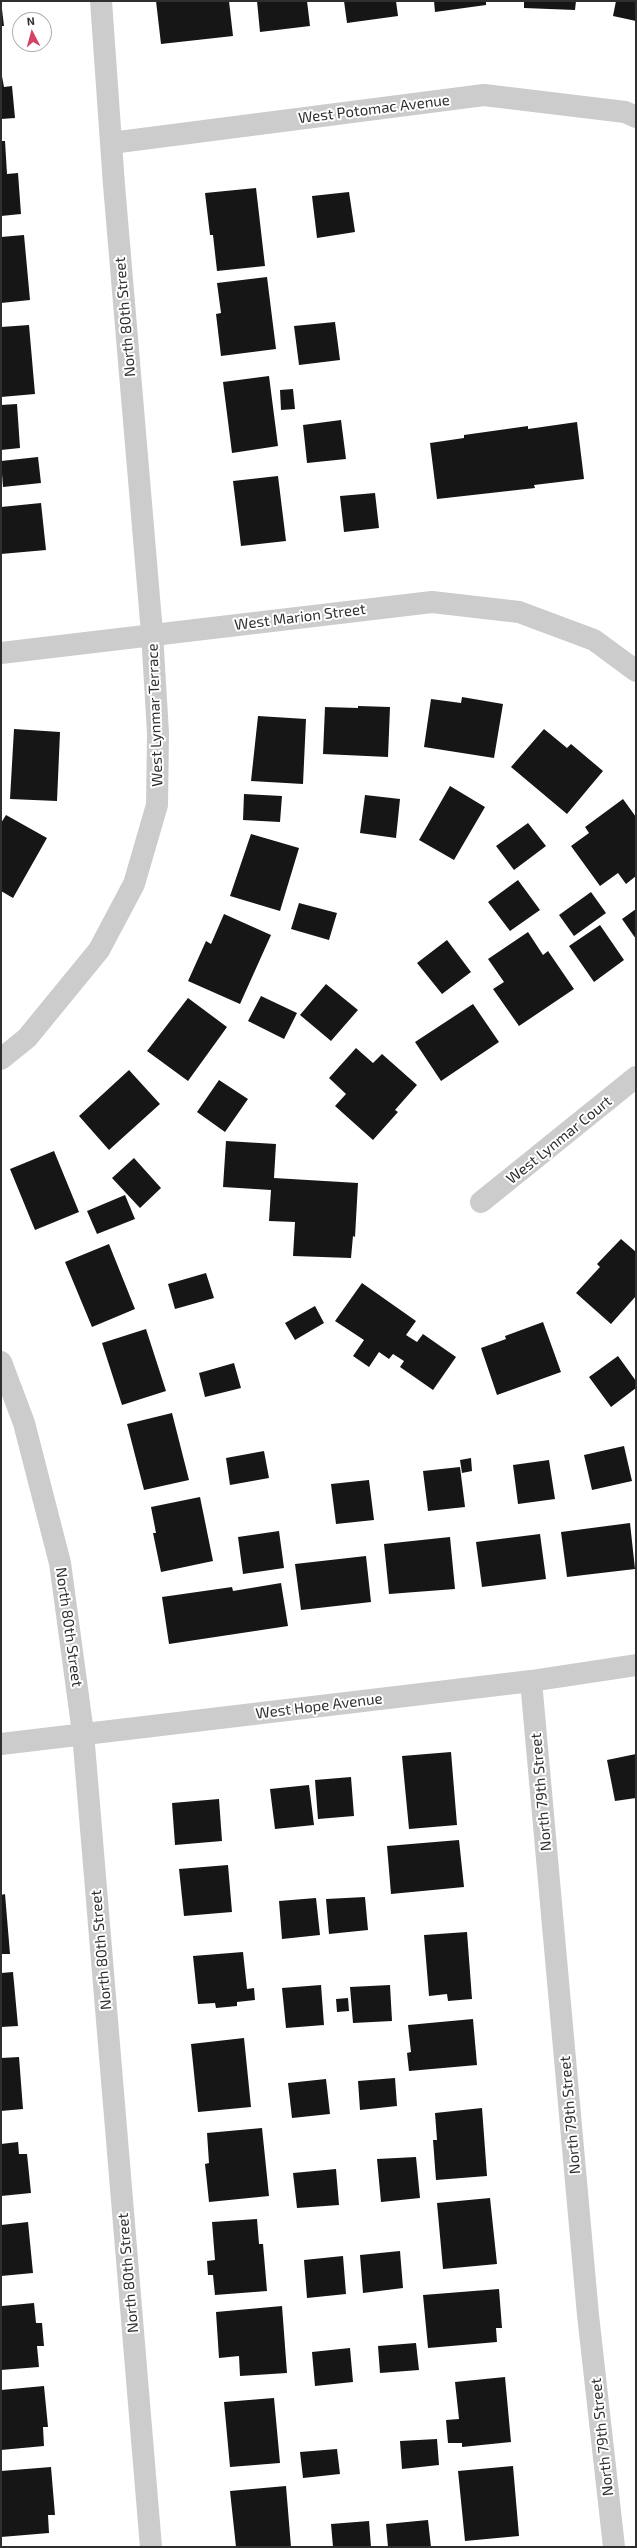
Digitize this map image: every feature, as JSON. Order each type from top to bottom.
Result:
[{"type":"street","name":"North 80th Street","points":[[101,1],[111,143],[152,633]]},
{"type":"street","name":"West Potomac Avenue","points":[[111,143],[484,95],[624,112],[636,117]]},
{"type":"street","name":"West Marion Street","points":[[1,653],[152,633],[432,602],[519,612],[594,640],[636,671]]},
{"type":"street","name":"West Lynmar Terrace","points":[[1,1059],[27,1038],[99,950],[134,884],[157,805],[158,733],[152,633]]},
{"type":"street","name":"West Lynmar Court","points":[[481,1202],[636,1077]]},
{"type":"street","name":"North 80th Street","points":[[1,1362],[24,1423],[60,1563],[83,1733],[151,2547]]},
{"type":"street","name":"West Hope Avenue","points":[[1,1744],[83,1733],[531,1682],[636,1665]]},
{"type":"street","name":"North 79th Street","points":[[531,1682],[588,2315],[614,2547]]},
{"type":"building","points":[[1,1],[4,26],[1,26]]},
{"type":"building","points":[[156,1],[229,1],[233,36],[161,44]]},
{"type":"building","points":[[257,1],[307,1],[310,26],[260,32]]},
{"type":"building","points":[[344,1],[396,1],[398,16],[347,23]]},
{"type":"building","points":[[434,1],[486,1],[486,5],[435,12]]},
{"type":"building","points":[[524,1],[576,1],[575,10],[524,8]]},
{"type":"building","points":[[616,1],[636,1],[636,21],[613,16]]},
{"type":"building","points":[[1,71],[4,87],[12,86],[15,118],[1,119]]},
{"type":"building","points":[[1,141],[5,141],[7,174],[18,173],[21,214],[1,216]]},
{"type":"building","points":[[256,188],[265,266],[217,271],[213,235],[210,235],[205,193]]},
{"type":"building","points":[[349,192],[355,232],[317,238],[312,196]]},
{"type":"building","points":[[24,235],[30,300],[1,303],[1,237]]},
{"type":"building","points":[[267,277],[276,349],[221,356],[216,314],[221,313],[217,283]]},
{"type":"building","points":[[335,322],[340,360],[299,365],[294,326]]},
{"type":"building","points":[[29,325],[35,394],[1,397],[1,327]]},
{"type":"building","points":[[269,376],[278,446],[232,453],[223,382]]},
{"type":"building","points":[[293,389],[295,409],[281,410],[280,390]]},
{"type":"building","points":[[17,404],[20,448],[1,450],[1,405]]},
{"type":"building","points":[[341,420],[346,459],[307,463],[303,425]]},
{"type":"building","points":[[577,422],[584,479],[534,485],[535,488],[437,499],[430,443],[464,438],[464,435],[528,426],[528,429]]},
{"type":"building","points":[[38,457],[41,483],[3,487],[1,461]]},
{"type":"building","points":[[278,476],[286,541],[241,546],[233,481]]},
{"type":"building","points":[[375,493],[379,528],[344,532],[340,496]]},
{"type":"building","points":[[41,503],[46,550],[1,554],[1,507]]},
{"type":"building","points":[[462,697],[503,704],[494,758],[424,747],[431,699],[461,703]]},
{"type":"building","points":[[358,706],[390,707],[388,757],[323,754],[325,707],[358,708]]},
{"type":"building","points":[[258,716],[306,719],[303,784],[251,781]]},
{"type":"building","points":[[14,729],[60,732],[57,801],[10,799]]},
{"type":"building","points":[[544,729],[567,748],[571,744],[603,771],[567,814],[511,767]]},
{"type":"building","points":[[450,786],[485,807],[454,860],[419,840]]},
{"type":"building","points":[[244,794],[282,796],[280,822],[243,820]]},
{"type":"building","points":[[365,795],[400,799],[396,838],[360,833]]},
{"type":"building","points":[[623,799],[636,817],[636,876],[626,884],[618,873],[600,886],[571,846],[589,833],[585,827]]},
{"type":"building","points":[[6,815],[47,838],[13,898],[1,891],[1,823]]},
{"type":"building","points":[[528,823],[546,846],[514,870],[496,846]]},
{"type":"building","points":[[251,834],[299,848],[280,911],[230,896]]},
{"type":"building","points":[[518,880],[540,910],[510,931],[488,902]]},
{"type":"building","points":[[591,892],[606,913],[574,936],[559,915]]},
{"type":"building","points":[[299,903],[337,913],[329,940],[291,929]]},
{"type":"building","points":[[636,909],[636,939],[622,919]]},
{"type":"building","points":[[224,914],[271,935],[240,1004],[188,981],[206,941],[211,944]]},
{"type":"building","points":[[600,925],[624,960],[594,982],[569,946]]},
{"type":"building","points":[[528,932],[543,955],[548,951],[574,989],[519,1026],[493,989],[504,982],[488,959]]},
{"type":"building","points":[[447,940],[471,972],[442,994],[417,963]]},
{"type":"building","points":[[326,984],[358,1010],[331,1041],[300,1015]]},
{"type":"building","points":[[261,996],[297,1013],[284,1039],[248,1021]]},
{"type":"building","points":[[188,998],[227,1027],[188,1081],[147,1051]]},
{"type":"building","points":[[473,1004],[499,1042],[441,1081],[415,1042]]},
{"type":"building","points":[[356,1048],[373,1063],[382,1054],[417,1085],[395,1110],[398,1112],[373,1140],[335,1106],[346,1094],[329,1078]]},
{"type":"building","points":[[129,1070],[160,1104],[109,1150],[79,1116]]},
{"type":"building","points":[[219,1080],[248,1099],[225,1132],[197,1112]]},
{"type":"building","points":[[226,1141],[276,1144],[274,1178],[358,1183],[355,1237],[353,1236],[351,1258],[293,1256],[295,1222],[269,1221],[271,1190],[223,1187]]},
{"type":"building","points":[[54,1151],[79,1212],[35,1230],[10,1169]]},
{"type":"building","points":[[134,1158],[161,1188],[140,1208],[112,1178]]},
{"type":"building","points":[[125,1195],[135,1219],[97,1234],[87,1211]]},
{"type":"building","points":[[621,1239],[636,1252],[636,1296],[611,1324],[576,1293],[600,1267],[597,1264]]},
{"type":"building","points":[[109,1244],[135,1309],[92,1327],[65,1262]]},
{"type":"building","points":[[206,1273],[214,1298],[175,1309],[168,1284]]},
{"type":"building","points":[[362,1283],[416,1321],[406,1335],[417,1342],[423,1334],[456,1357],[433,1390],[400,1367],[404,1361],[393,1354],[389,1359],[379,1352],[369,1367],[353,1356],[364,1340],[335,1321]]},
{"type":"building","points":[[315,1306],[324,1323],[295,1340],[285,1323]]},
{"type":"building","points":[[543,1322],[561,1372],[497,1395],[481,1348],[506,1339],[505,1336]]},
{"type":"building","points":[[146,1329],[166,1391],[122,1405],[102,1343]]},
{"type":"building","points":[[618,1356],[636,1381],[636,1388],[611,1407],[589,1377]]},
{"type":"building","points":[[234,1363],[241,1388],[205,1397],[199,1373]]},
{"type":"building","points":[[172,1413],[189,1480],[144,1490],[127,1424]]},
{"type":"building","points":[[624,1446],[632,1481],[592,1490],[584,1455]]},
{"type":"building","points":[[264,1451],[269,1478],[230,1485],[226,1458]]},
{"type":"building","points":[[471,1458],[472,1471],[462,1473],[460,1460]]},
{"type":"building","points":[[549,1460],[555,1499],[518,1504],[513,1465]]},
{"type":"building","points":[[460,1467],[465,1507],[428,1511],[423,1471]]},
{"type":"building","points":[[369,1480],[374,1520],[336,1524],[331,1484]]},
{"type":"building","points":[[200,1497],[213,1561],[161,1572],[153,1533],[156,1533],[151,1507]]},
{"type":"building","points":[[630,1523],[635,1569],[567,1577],[561,1532]]},
{"type":"building","points":[[279,1531],[284,1568],[243,1574],[238,1537]]},
{"type":"building","points":[[540,1534],[546,1579],[482,1587],[476,1542]]},
{"type":"building","points":[[450,1537],[455,1589],[389,1594],[384,1544]]},
{"type":"building","points":[[366,1556],[371,1602],[301,1610],[295,1564]]},
{"type":"building","points":[[281,1583],[288,1626],[169,1644],[162,1597],[232,1587],[233,1591]]},
{"type":"building","points":[[451,1752],[457,1825],[409,1829],[402,1756]]},
{"type":"building","points":[[636,1754],[636,1798],[615,1801],[607,1760]]},
{"type":"building","points":[[351,1777],[354,1816],[318,1819],[315,1780]]},
{"type":"building","points":[[309,1785],[314,1825],[275,1829],[270,1789]]},
{"type":"building","points":[[219,1799],[222,1841],[175,1845],[172,1803]]},
{"type":"building","points":[[459,1840],[464,1887],[391,1894],[387,1846]]},
{"type":"building","points":[[228,1865],[232,1912],[184,1916],[179,1869]]},
{"type":"building","points":[[5,1894],[10,1954],[1,1954],[1,1895]]},
{"type":"building","points":[[365,1897],[368,1930],[329,1934],[326,1899]]},
{"type":"building","points":[[316,1898],[320,1935],[282,1939],[279,1901]]},
{"type":"building","points":[[467,1932],[472,1999],[448,2001],[447,1994],[429,1996],[424,1935]]},
{"type":"building","points":[[243,1952],[247,1989],[254,1988],[255,2000],[237,2002],[237,2006],[216,2008],[215,2003],[198,2004],[193,1956]]},
{"type":"building","points":[[13,1972],[18,2026],[1,2027],[1,1973]]},
{"type":"building","points":[[321,1985],[324,2025],[286,2028],[282,1988]]},
{"type":"building","points":[[390,1985],[392,2021],[353,2023],[350,1987]]},
{"type":"building","points":[[348,1998],[349,2011],[337,2012],[336,1999]]},
{"type":"building","points":[[473,2019],[477,2065],[409,2071],[407,2053],[411,2052],[408,2025]]},
{"type":"building","points":[[244,2038],[251,2107],[198,2112],[191,2044]]},
{"type":"building","points":[[19,2057],[23,2109],[1,2111],[1,2058]]},
{"type":"building","points":[[395,2078],[397,2106],[360,2110],[358,2081]]},
{"type":"building","points":[[326,2079],[330,2114],[292,2118],[288,2083]]},
{"type":"building","points":[[482,2108],[487,2176],[436,2180],[433,2140],[437,2140],[435,2113]]},
{"type":"building","points":[[262,2128],[269,2196],[209,2202],[205,2164],[209,2163],[207,2133]]},
{"type":"building","points":[[18,2142],[19,2154],[27,2154],[31,2193],[1,2196],[1,2144]]},
{"type":"building","points":[[416,2157],[420,2198],[381,2202],[377,2159]]},
{"type":"building","points":[[336,2169],[339,2205],[297,2208],[293,2173]]},
{"type":"building","points":[[490,2198],[497,2264],[443,2269],[437,2203]]},
{"type":"building","points":[[257,2219],[259,2244],[263,2244],[267,2291],[215,2295],[213,2275],[208,2275],[207,2261],[215,2260],[212,2222]]},
{"type":"building","points":[[28,2222],[33,2273],[1,2276],[1,2225]]},
{"type":"building","points":[[400,2251],[403,2288],[363,2293],[360,2255]]},
{"type":"building","points":[[343,2256],[346,2294],[307,2298],[304,2260]]},
{"type":"building","points":[[499,2289],[502,2328],[496,2328],[497,2342],[428,2348],[423,2295]]},
{"type":"building","points":[[34,2303],[36,2323],[42,2323],[44,2346],[37,2346],[39,2367],[1,2370],[2,2306]]},
{"type":"building","points":[[282,2306],[287,2373],[240,2376],[239,2356],[219,2358],[216,2312]]},
{"type":"building","points":[[416,2343],[419,2370],[380,2373],[378,2346]]},
{"type":"building","points":[[350,2348],[353,2382],[315,2386],[312,2352]]},
{"type":"building","points":[[505,2377],[511,2442],[462,2447],[462,2443],[448,2443],[446,2420],[459,2419],[455,2382]]},
{"type":"building","points":[[44,2386],[48,2427],[43,2427],[44,2446],[1,2450],[1,2390]]},
{"type":"building","points":[[274,2398],[280,2463],[230,2467],[224,2402]]},
{"type":"building","points":[[437,2439],[439,2465],[402,2469],[400,2441]]},
{"type":"building","points":[[337,2449],[340,2474],[303,2478],[300,2452]]},
{"type":"building","points":[[513,2466],[519,2536],[465,2541],[458,2471]]},
{"type":"building","points":[[51,2467],[55,2515],[48,2515],[49,2533],[1,2537],[1,2471]]},
{"type":"building","points":[[286,2486],[291,2547],[236,2547],[230,2491]]},
{"type":"building","points":[[428,2520],[431,2547],[388,2547],[386,2524]]},
{"type":"building","points":[[369,2521],[371,2547],[333,2547],[331,2524]]}]
